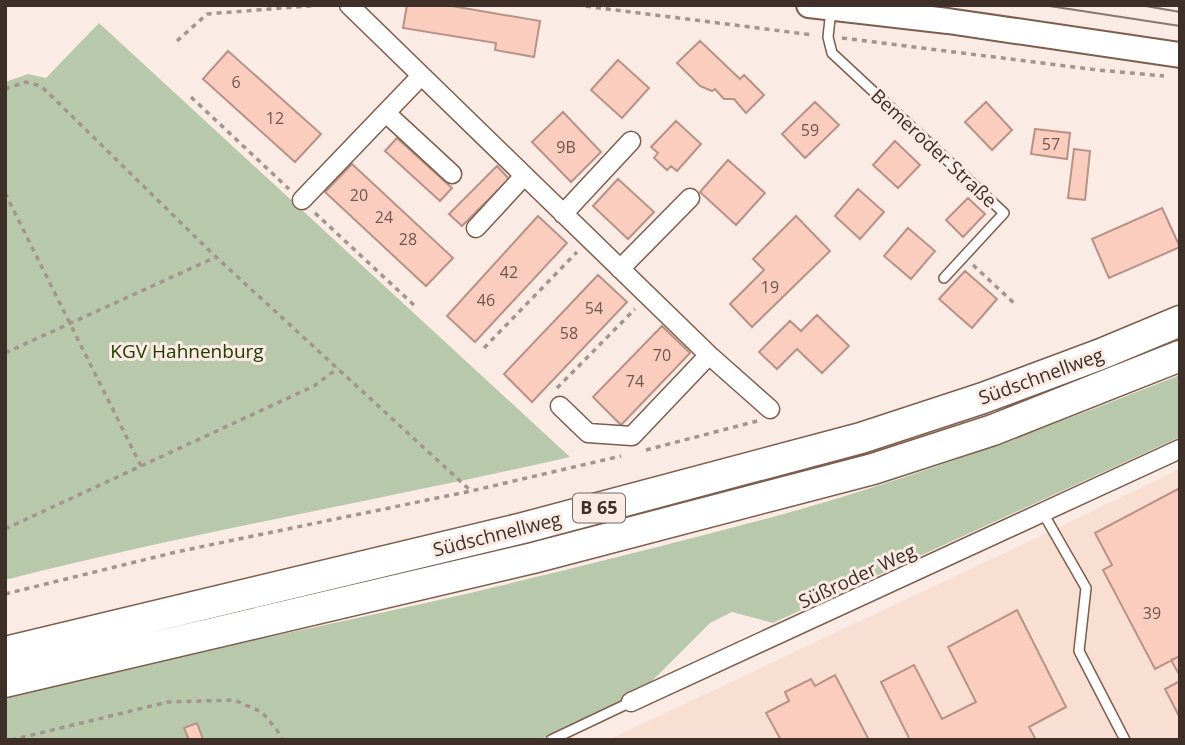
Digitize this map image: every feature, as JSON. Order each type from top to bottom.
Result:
[{"type":"highway","name":"Südschnellweg","points":[[5,652],[523,528],[861,438],[983,398],[1180,321]]},
{"type":"highway","name":"Südschnellweg","points":[[5,682],[533,558],[873,469],[993,430],[1180,356]]},
{"type":"main road","points":[[820,7],[899,10],[1180,55]]},
{"type":"street","points":[[349,5],[420,77],[709,355],[769,409]]},
{"type":"street","points":[[302,200],[420,77]]},
{"type":"street","points":[[386,113],[452,174]]},
{"type":"street","points":[[563,214],[631,141]]},
{"type":"street","points":[[476,228],[524,176]]},
{"type":"street","points":[[620,269],[690,198]]},
{"type":"street","points":[[560,406],[588,433],[632,436],[709,355]]},
{"type":"street","name":"Süßroder Weg","points":[[631,702],[1180,449]]},
{"type":"lane","points":[[820,7],[828,37]]},
{"type":"lane","name":"Bemeroder Straße","points":[[828,37],[832,53],[1004,213],[944,278]]},
{"type":"lane","points":[[1044,513],[1086,588],[1079,651],[1125,740]]},
{"type":"lane","name":"Süßroder Weg","points":[[551,740],[631,702]]},
{"type":"path","points":[[177,41],[207,14],[321,5]]},
{"type":"path","points":[[576,5],[1160,78]]},
{"type":"path","points":[[5,89],[26,82],[41,86],[216,257],[471,491]]},
{"type":"path","points":[[5,194],[141,466]]},
{"type":"path","points":[[484,348],[589,239]]},
{"type":"path","points":[[964,256],[1015,304]]},
{"type":"path","points":[[5,353],[216,257]]},
{"type":"path","points":[[560,406],[555,391],[648,295]]},
{"type":"path","points":[[5,529],[314,386],[338,368]]},
{"type":"path","points":[[638,452],[777,415],[769,409]]},
{"type":"path","points":[[5,594],[176,552],[471,491],[625,455]]},
{"type":"path","points":[[11,740],[168,702],[233,700],[262,712],[282,740]]},
{"type":"shaded area","points":[[1180,469],[1180,740],[608,740],[1053,530]]},
{"type":"green space","name":"KGV Hahnenburg","points":[[99,23],[570,457],[146,547],[5,580],[5,82],[28,74],[46,78]]},
{"type":"green space","points":[[1180,375],[1180,437],[773,623],[732,612],[710,623],[643,690],[539,740],[5,740],[5,695],[473,592],[769,518],[977,452]]},
{"type":"building","points":[[407,5],[446,5],[540,21],[534,57],[495,50],[496,43],[403,28]]},
{"type":"building","points":[[700,41],[740,79],[744,75],[764,95],[746,113],[734,99],[724,99],[715,89],[712,91],[700,86],[677,63]]},
{"type":"building","points":[[228,51],[321,134],[295,162],[203,79]]},
{"type":"building","points":[[618,60],[649,88],[622,118],[591,90]]},
{"type":"building","points":[[815,102],[839,125],[805,158],[782,134]]},
{"type":"building","points":[[986,102],[1012,130],[992,150],[965,122]]},
{"type":"building","points":[[563,112],[601,152],[571,182],[532,142]]},
{"type":"building","points":[[676,121],[701,144],[677,171],[671,166],[667,170],[654,158],[658,153],[651,147]]},
{"type":"building","points":[[1035,129],[1070,133],[1067,159],[1031,154]]},
{"type":"building","points":[[397,138],[452,188],[440,201],[385,151]]},
{"type":"building","points":[[895,141],[920,165],[898,188],[873,165]]},
{"type":"building","points":[[1074,149],[1090,151],[1085,200],[1068,198]]},
{"type":"building","points":[[728,160],[765,193],[736,225],[700,192]]},
{"type":"building","points":[[352,164],[453,258],[426,286],[325,192]]},
{"type":"building","points":[[497,166],[509,179],[462,226],[449,214]]},
{"type":"building","points":[[618,179],[654,212],[628,239],[593,206]]},
{"type":"building","points":[[858,189],[884,212],[860,239],[835,216]]},
{"type":"building","points":[[968,198],[985,214],[963,237],[946,220]]},
{"type":"building","points":[[1162,208],[1180,247],[1109,278],[1092,239]]},
{"type":"building","points":[[538,216],[567,243],[475,342],[447,316]]},
{"type":"building","points":[[796,216],[830,251],[752,327],[730,304],[764,270],[753,259]]},
{"type":"building","points":[[908,228],[935,251],[911,279],[884,256]]},
{"type":"building","points":[[965,271],[997,299],[972,328],[939,299]]},
{"type":"building","points":[[598,275],[627,302],[532,402],[504,374]]},
{"type":"building","points":[[817,315],[849,346],[822,373],[797,349],[777,369],[759,352],[790,321],[801,331]]},
{"type":"building","points":[[662,326],[690,353],[621,425],[593,397]]},
{"type":"building","points":[[1180,488],[1180,656],[1155,669],[1103,570],[1112,565],[1095,533]]},
{"type":"building","points":[[1017,610],[1066,707],[1029,727],[1036,740],[910,740],[881,682],[914,665],[942,719],[976,702],[948,647]]},
{"type":"building","points":[[1180,656],[1180,676],[1171,660]]},
{"type":"building","points":[[835,675],[869,740],[781,740],[766,713],[789,701],[785,692],[811,679],[815,686]]},
{"type":"building","points":[[1180,681],[1180,718],[1165,689]]},
{"type":"building","points":[[197,723],[203,739],[189,740],[184,728]]},
{"type":"tram line","points":[[1043,5],[1180,26]]},
{"type":"tram line","points":[[1140,5],[1180,12]]}]
